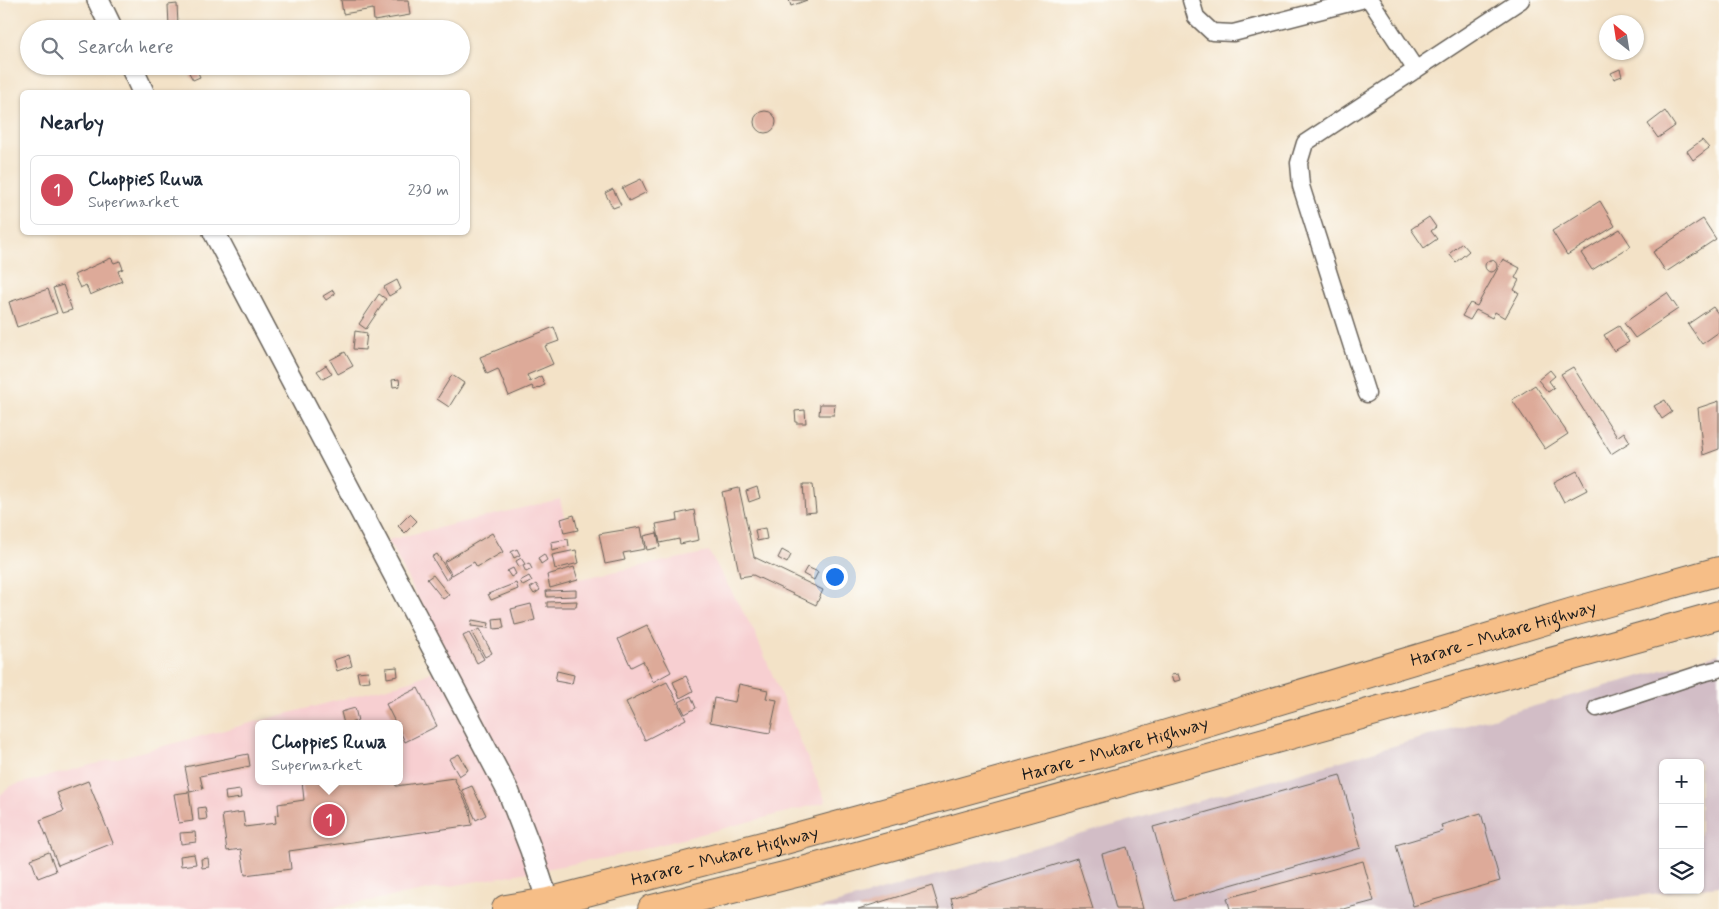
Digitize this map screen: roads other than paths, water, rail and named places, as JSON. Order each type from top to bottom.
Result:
[{"type":"highway","name":"Harare - Mutare Highway","points":[[506,909],[548,905],[1110,751],[1564,615],[1719,571]]},
{"type":"highway","name":"Harare - Mutare Highway","points":[[652,909],[805,870],[1719,615]]},
{"type":"street","points":[[1191,0],[1196,17],[1212,32],[1234,33],[1361,0]]},
{"type":"street","points":[[1370,0],[1416,70]]},
{"type":"street","points":[[105,2],[110,20]]},
{"type":"street","points":[[1367,394],[1301,186],[1299,163],[1305,144],[1513,2]]},
{"type":"street","points":[[134,75],[142,90]]},
{"type":"street","points":[[216,235],[509,793],[531,850],[548,905]]},
{"type":"street","points":[[1596,708],[1719,669]]},
{"type":"place","name":"Choppies Ruwa","points":[[329,820]]}]
